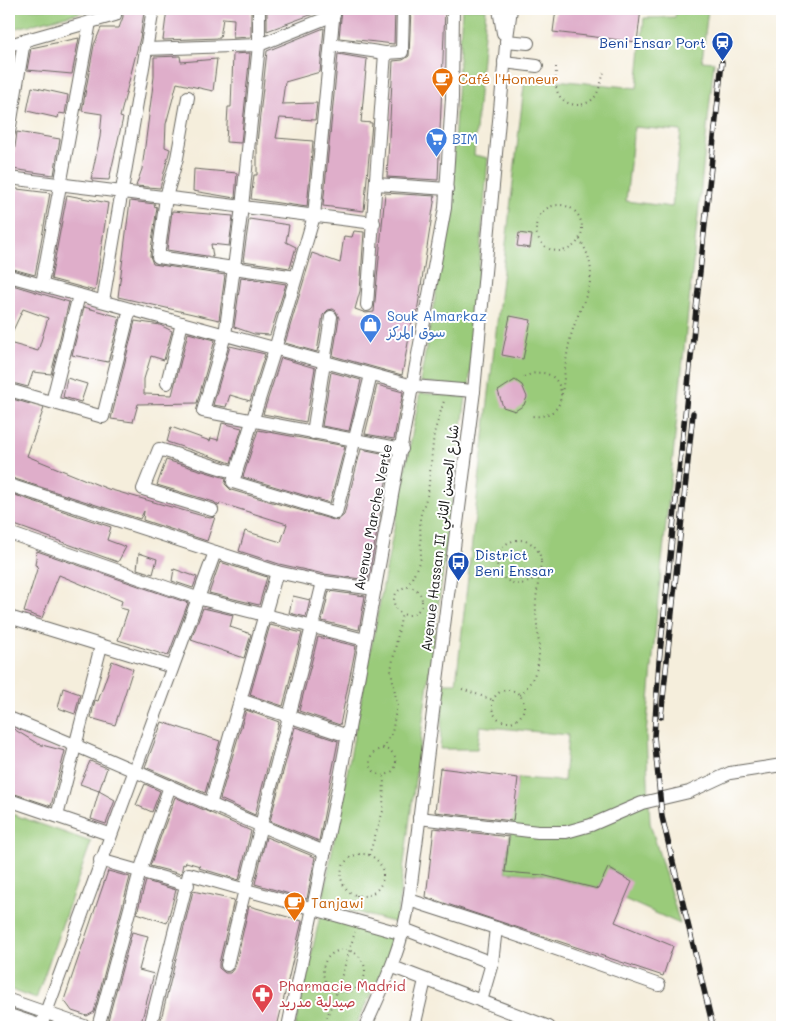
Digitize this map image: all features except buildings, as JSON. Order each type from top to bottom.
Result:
[{"type":"street","points":[[103,301],[153,9]]},
{"type":"street","points":[[259,9],[259,45],[242,207],[225,335],[203,411],[402,450]]},
{"type":"street","points":[[331,45],[385,53],[402,52],[403,9]]},
{"type":"street","name":"Avenue Marche Verte","points":[[288,1027],[348,736],[402,450],[447,189],[452,98],[453,9]]},
{"type":"street","name":"Avenue Hassan II شارع الحسن الثاني","points":[[499,9],[506,43]]},
{"type":"street","name":"Avenue Hassan II شارع الحسن الثاني","points":[[365,1027],[393,967],[404,932],[409,900],[474,391],[504,62],[511,9]]},
{"type":"street","points":[[146,49],[259,45],[334,12],[314,216],[275,349],[232,482],[336,514],[371,375]]},
{"type":"street","points":[[9,45],[115,15]]},
{"type":"street","points":[[42,284],[90,22]]},
{"type":"street","points":[[9,132],[24,41]]},
{"type":"street","points":[[506,43],[528,43]]},
{"type":"street","points":[[367,305],[385,53]]},
{"type":"street","points":[[504,62],[538,66]]},
{"type":"street","points":[[188,97],[177,158],[166,197],[158,257],[296,277]]},
{"type":"street","points":[[9,178],[374,224]]},
{"type":"street","points":[[376,184],[447,189]]},
{"type":"street","points":[[9,276],[413,386],[474,391]]},
{"type":"street","points":[[52,402],[79,295]]},
{"type":"street","points":[[9,390],[103,417],[130,309]]},
{"type":"street","points":[[313,433],[331,317]]},
{"type":"street","points":[[168,383],[182,323]]},
{"type":"street","points":[[212,510],[143,489],[159,449],[236,473]]},
{"type":"street","points":[[9,485],[277,572],[323,582],[375,589]]},
{"type":"street","points":[[9,533],[197,598],[365,640]]},
{"type":"street","points":[[9,1015],[43,1026],[45,1013],[109,834],[215,552]]},
{"type":"street","points":[[210,805],[277,572]]},
{"type":"street","points":[[227,965],[260,826],[290,716],[323,582]]},
{"type":"street","points":[[9,617],[172,667]]},
{"type":"street","points":[[57,816],[100,646]]},
{"type":"street","points":[[240,700],[348,736]]},
{"type":"street","points":[[9,718],[134,769],[210,805],[325,852]]},
{"type":"street","points":[[419,818],[538,832],[566,832],[591,825],[642,803],[688,792],[730,773],[782,765]]},
{"type":"street","points":[[98,1027],[140,871],[170,786]]},
{"type":"street","points":[[9,800],[109,834]]},
{"type":"street","points":[[100,860],[140,871],[244,890],[358,922],[404,932],[492,963]]},
{"type":"street","points":[[150,1027],[189,880]]},
{"type":"street","points":[[409,900],[659,985]]},
{"type":"street","points":[[481,1001],[492,963],[496,928]]},
{"type":"street","points":[[393,967],[549,1027]]},
{"type":"street","points":[[414,1027],[425,980]]},
{"type":"street","points":[[9,1000],[87,1027]]},
{"type":"path","points":[[556,67],[557,90],[560,96],[564,101],[577,105],[584,104],[595,97],[604,72]]},
{"type":"path","points":[[532,416],[541,417],[553,412],[559,405],[573,328],[587,298],[590,283],[589,255],[580,238],[582,229],[580,220],[575,212],[567,206],[558,205],[549,207],[541,213],[536,231],[540,240],[547,247],[555,250],[565,250],[574,246],[580,238]]},
{"type":"path","points":[[524,377],[533,372],[544,372],[555,378],[562,394]]},
{"type":"path","points":[[408,587],[421,558],[420,516],[428,493],[434,433],[444,406],[445,389]]},
{"type":"path","points":[[520,695],[537,672],[540,643],[536,603],[542,561],[540,552],[535,545],[525,540],[509,542],[498,554],[496,563],[499,571],[505,579],[513,583],[529,582],[540,572]]},
{"type":"path","points":[[408,587],[416,590],[421,602],[415,613],[402,613],[395,607],[394,598],[399,590],[408,587]]},
{"type":"path","points":[[383,748],[391,751],[396,759],[395,768],[384,775],[375,773],[369,762],[372,754],[383,748],[392,733],[398,704],[391,670],[402,613]]},
{"type":"path","points":[[462,689],[493,700]]},
{"type":"path","points":[[504,690],[520,695],[524,706],[518,719],[510,722],[498,718],[494,713],[493,700],[498,694],[504,690]]},
{"type":"path","points":[[369,855],[383,811],[384,775]]},
{"type":"path","points":[[356,855],[369,855],[380,864],[383,877],[377,890],[371,894],[357,895],[346,888],[342,869],[350,858],[356,855]]},
{"type":"path","points":[[323,1027],[337,991],[358,922]]},
{"type":"path","points":[[337,950],[350,951],[360,956],[364,964],[363,982],[351,992],[337,991],[325,982],[322,974],[323,964],[329,955],[337,950]]},
{"type":"green space","points":[[9,9],[95,9],[9,30]]},
{"type":"green space","points":[[462,9],[486,9],[474,155],[488,158],[469,387],[420,382],[450,214]]},
{"type":"green space","points":[[677,9],[708,9],[702,61],[714,62],[658,600],[646,735],[650,823],[680,924],[624,899],[631,882],[609,868],[598,889],[542,875],[505,872],[518,778],[564,781],[568,735],[480,726],[477,749],[440,749],[444,683],[456,683],[525,77],[637,88],[644,18],[675,17]],"holes":[[[634,127],[681,131],[672,207],[626,201]]]},
{"type":"green space","points":[[420,393],[466,397],[396,923],[322,903]]},
{"type":"green space","points":[[9,813],[91,842],[36,999],[9,989]]},
{"type":"green space","points":[[320,916],[394,938],[385,964],[355,1027],[295,1027]]},
{"type":"railway","points":[[713,1027],[662,817],[654,736],[659,662],[722,62]]},
{"type":"railway","points":[[661,717],[693,413]]},
{"type":"place","name":"Beni Ensar Port","points":[[722,62]]},
{"type":"place","name":"Café l'Honneur","points":[[442,98]]},
{"type":"place","name":"BIM","points":[[436,158]]},
{"type":"place","name":"Souk Almarkaz سوق المركز","points":[[371,343]]},
{"type":"place","name":"District Beni Enssar","points":[[459,582]]},
{"type":"place","name":"Tanjawi","points":[[295,922]]},
{"type":"place","name":"Pharmacie Madrid صيدلية مدريد","points":[[263,1013]]}]
